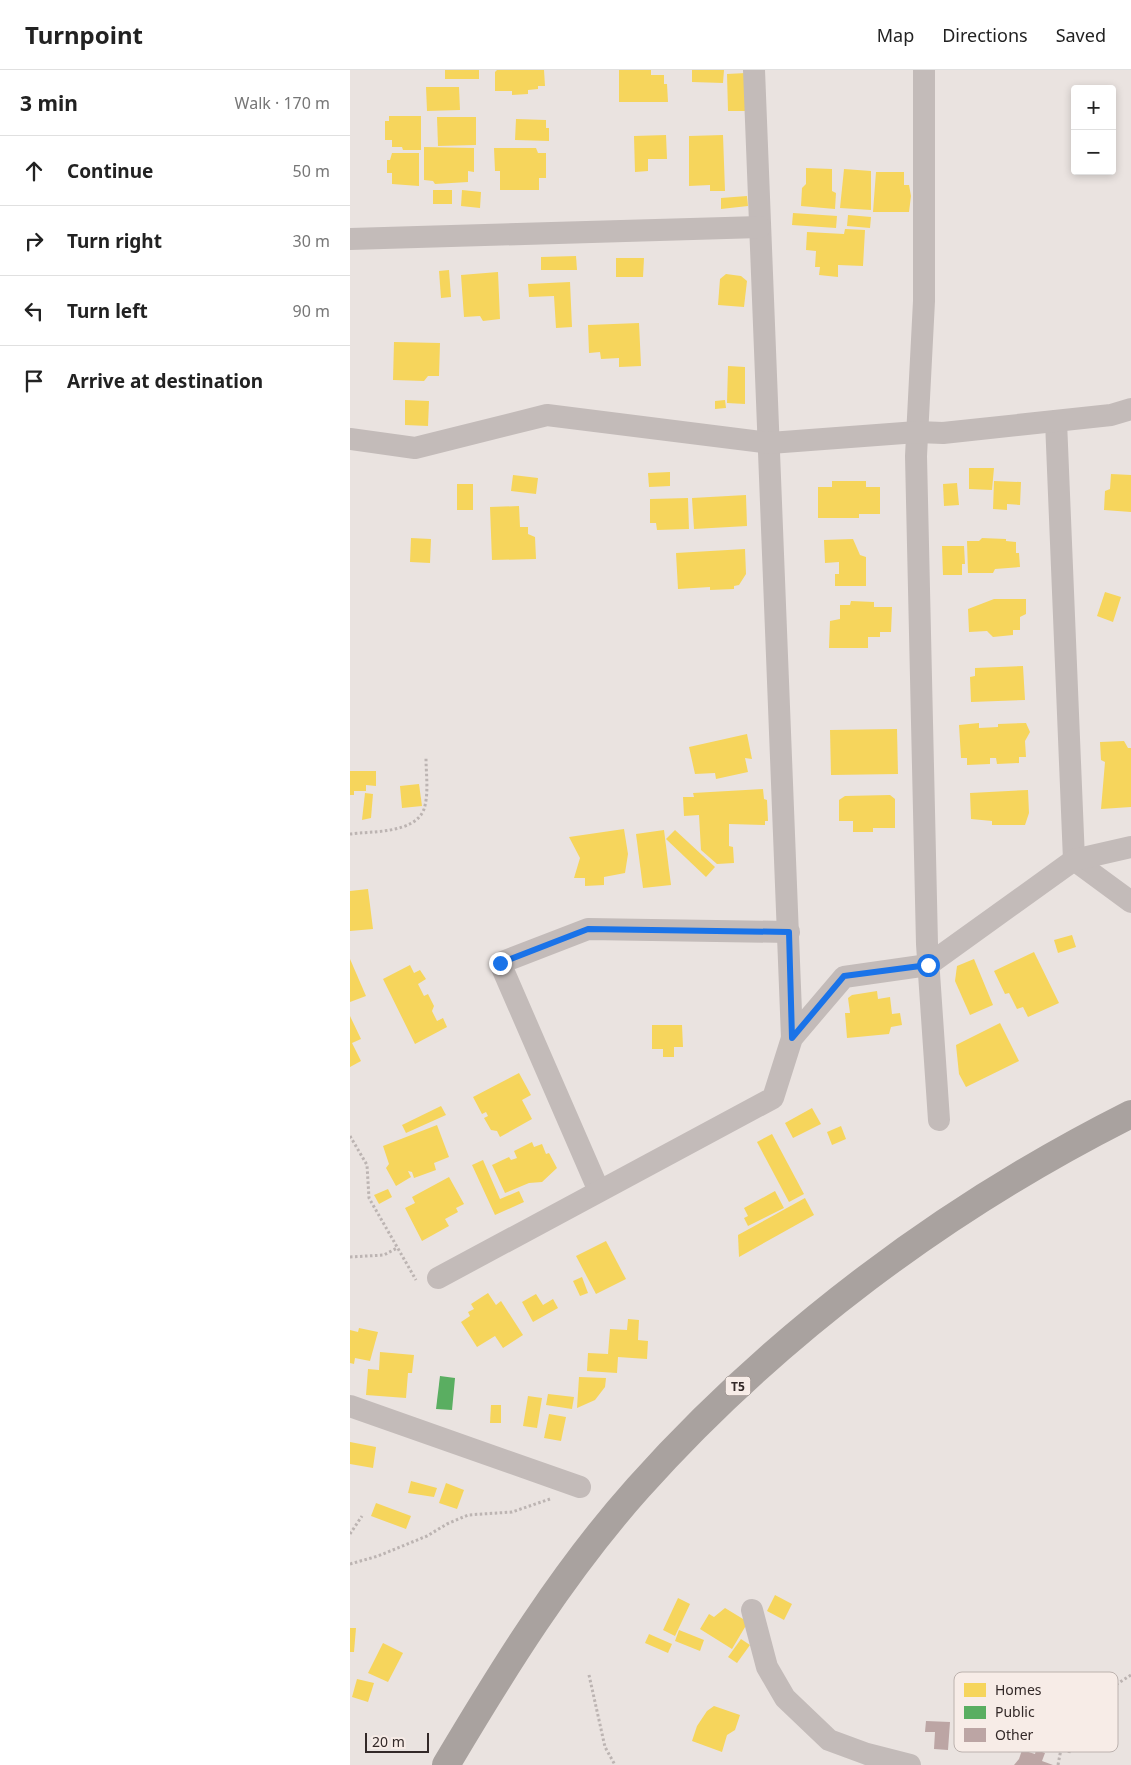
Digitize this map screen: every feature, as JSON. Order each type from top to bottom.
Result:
[{"type":"highway","name":"T5","points":[[446,1765],[502,1672],[557,1589],[637,1489],[714,1408],[780,1348],[866,1278],[941,1225],[1020,1174],[1131,1114]]},
{"type":"street","points":[[429,1282],[773,1098],[792,1038],[754,70]]},
{"type":"street","points":[[924,70],[924,300],[917,432],[928,965],[939,1120]]},
{"type":"street","points":[[350,239],[760,227]]},
{"type":"street","points":[[350,439],[415,448],[547,415],[770,443],[917,432],[943,433],[1111,415],[1131,409]]},
{"type":"street","points":[[1056,421],[1074,860]]},
{"type":"street","points":[[792,1038],[844,976],[928,965],[1074,860],[1131,847]]},
{"type":"street","points":[[1074,860],[1131,902]]},
{"type":"street","points":[[600,1191],[500,963],[588,929],[789,932]]},
{"type":"street","points":[[350,1406],[580,1486]]},
{"type":"street","points":[[752,1610],[767,1667],[785,1698],[829,1740],[867,1754],[910,1765]]},
{"type":"path","points":[[350,834],[404,827],[418,819],[424,810],[426,796],[426,758]]},
{"type":"path","points":[[350,1136],[367,1165],[369,1198],[397,1248],[429,1282]]},
{"type":"path","points":[[350,1257],[384,1255],[397,1248]]},
{"type":"path","points":[[350,1564],[378,1556],[419,1539],[468,1515],[512,1512],[580,1486]]},
{"type":"path","points":[[350,1534],[362,1516]]},
{"type":"path","points":[[589,1675],[605,1747],[615,1765]]},
{"type":"path","points":[[1118,1684],[1131,1676]]},
{"type":"path","points":[[1058,1765],[1060,1752]]},
{"type":"building: Homes","points":[[445,70],[479,70],[479,79],[445,79]]},
{"type":"building: Homes","points":[[497,70],[544,70],[545,86],[538,86],[538,89],[528,90],[528,94],[512,95],[512,91],[495,91],[495,72]]},
{"type":"building: Homes","points":[[619,70],[651,70],[651,75],[664,75],[664,84],[667,84],[668,102],[619,102]]},
{"type":"building: Homes","points":[[692,70],[724,70],[723,83],[692,82]]},
{"type":"building: Homes","points":[[746,73],[747,111],[728,111],[727,74]]},
{"type":"building: Homes","points":[[426,87],[459,87],[460,110],[427,111]]},
{"type":"building: Homes","points":[[389,116],[421,116],[421,150],[403,150],[402,147],[392,147],[392,140],[385,140],[385,121],[389,121]]},
{"type":"building: Homes","points":[[437,117],[476,117],[476,145],[438,146]]},
{"type":"building: Homes","points":[[516,119],[546,120],[546,128],[549,128],[549,141],[515,140]]},
{"type":"building: Homes","points":[[666,135],[667,159],[648,159],[648,171],[635,172],[634,136]]},
{"type":"building: Homes","points":[[723,135],[725,191],[710,191],[710,185],[689,186],[689,136]]},
{"type":"building: Homes","points":[[424,147],[474,148],[474,172],[468,171],[468,182],[435,184],[433,181],[424,180]]},
{"type":"building: Homes","points":[[494,148],[536,148],[538,153],[546,153],[546,178],[539,178],[539,190],[500,190],[500,171],[495,171]]},
{"type":"building: Homes","points":[[392,153],[419,153],[419,186],[392,184],[392,173],[387,173],[387,160],[390,160]]},
{"type":"building: Homes","points":[[806,168],[832,169],[832,191],[836,193],[835,209],[801,206],[802,188],[806,184]]},
{"type":"building: Homes","points":[[844,169],[871,171],[871,210],[840,208]]},
{"type":"building: Homes","points":[[876,172],[904,172],[904,185],[909,185],[911,196],[909,212],[873,212]]},
{"type":"building: Homes","points":[[433,190],[452,190],[452,204],[433,204]]},
{"type":"building: Homes","points":[[462,190],[481,192],[480,208],[461,206]]},
{"type":"building: Homes","points":[[747,196],[748,206],[721,209],[721,198]]},
{"type":"building: Homes","points":[[793,213],[837,216],[836,228],[792,225]]},
{"type":"building: Homes","points":[[848,215],[871,217],[870,228],[847,226]]},
{"type":"building: Homes","points":[[845,229],[865,230],[863,266],[838,265],[838,277],[819,275],[820,267],[815,267],[816,251],[806,250],[807,232],[844,234]]},
{"type":"building: Homes","points":[[576,256],[577,270],[541,270],[541,257]]},
{"type":"building: Homes","points":[[616,258],[644,258],[643,277],[616,277]]},
{"type":"building: Homes","points":[[449,270],[451,297],[441,298],[439,271]]},
{"type":"building: Homes","points":[[498,272],[500,319],[483,321],[480,316],[464,317],[461,275]]},
{"type":"building: Homes","points":[[726,274],[741,276],[747,281],[744,307],[718,305],[720,279]]},
{"type":"building: Homes","points":[[570,282],[572,327],[556,328],[554,296],[529,297],[528,284]]},
{"type":"building: Homes","points":[[639,323],[641,366],[619,367],[619,358],[601,359],[600,352],[589,353],[588,325]]},
{"type":"building: Homes","points":[[394,342],[440,343],[439,376],[428,376],[424,381],[393,380]]},
{"type":"building: Homes","points":[[728,366],[745,367],[745,404],[727,403]]},
{"type":"building: Homes","points":[[405,400],[429,401],[428,426],[405,425]]},
{"type":"building: Homes","points":[[725,400],[726,408],[715,409],[715,401]]},
{"type":"building: Homes","points":[[969,468],[994,468],[992,490],[969,489]]},
{"type":"building: Homes","points":[[670,472],[670,486],[649,487],[648,473]]},
{"type":"building: Homes","points":[[1111,474],[1131,475],[1131,512],[1104,510],[1105,491],[1110,489]]},
{"type":"building: Homes","points":[[513,475],[538,478],[536,494],[511,491]]},
{"type":"building: Homes","points":[[832,481],[866,481],[866,487],[880,487],[880,514],[859,514],[859,518],[818,518],[818,487],[832,487]]},
{"type":"building: Homes","points":[[994,481],[1021,482],[1020,505],[1007,504],[1007,510],[993,509]]},
{"type":"building: Homes","points":[[957,483],[959,505],[944,506],[943,484]]},
{"type":"building: Homes","points":[[457,484],[473,484],[473,510],[457,510]]},
{"type":"building: Homes","points":[[746,495],[747,526],[694,529],[692,498]]},
{"type":"building: Homes","points":[[688,498],[689,529],[657,530],[656,523],[650,523],[650,499]]},
{"type":"building: Homes","points":[[519,506],[520,527],[528,527],[528,534],[535,537],[536,559],[492,560],[490,507]]},
{"type":"building: Homes","points":[[411,538],[431,539],[430,563],[410,562]]},
{"type":"building: Homes","points":[[982,538],[1006,539],[1006,541],[1016,542],[1016,553],[1019,553],[1020,567],[995,569],[993,573],[968,573],[967,541],[979,541]]},
{"type":"building: Homes","points":[[853,539],[860,555],[866,557],[866,586],[835,586],[835,574],[839,574],[839,562],[825,563],[824,540]]},
{"type":"building: Homes","points":[[942,546],[964,546],[965,564],[962,564],[962,575],[943,575]]},
{"type":"building: Homes","points":[[745,549],[746,574],[739,585],[734,586],[734,589],[710,590],[710,587],[678,589],[676,553]]},
{"type":"building: Homes","points":[[1105,592],[1121,597],[1113,622],[1097,616]]},
{"type":"building: Homes","points":[[994,599],[1026,599],[1026,614],[1020,617],[1020,630],[1013,630],[1013,635],[993,637],[987,631],[969,632],[968,609]]},
{"type":"building: Homes","points":[[851,601],[874,602],[874,607],[892,607],[891,632],[880,632],[880,637],[868,637],[868,648],[829,648],[830,621],[840,619],[840,605],[850,605]]},
{"type":"building: Homes","points":[[1023,666],[1025,700],[971,702],[970,677],[975,676],[975,668]]},
{"type":"building: Homes","points":[[979,723],[979,728],[998,727],[998,724],[1026,723],[1030,732],[1025,741],[1026,757],[1019,757],[1019,763],[997,764],[996,758],[990,758],[990,764],[967,765],[967,758],[961,758],[959,725]]},
{"type":"building: Homes","points":[[897,729],[898,774],[831,775],[830,730]]},
{"type":"building: Homes","points":[[747,734],[752,759],[745,758],[748,772],[716,779],[715,773],[695,774],[689,747]]},
{"type":"building: Homes","points":[[1124,741],[1128,748],[1131,748],[1131,807],[1101,809],[1105,762],[1101,760],[1100,742]]},
{"type":"building: Homes","points":[[350,771],[376,771],[376,786],[366,785],[366,791],[354,791],[354,795],[350,795]]},
{"type":"building: Homes","points":[[419,784],[422,806],[402,808],[400,786]]},
{"type":"building: Homes","points":[[763,789],[764,799],[767,800],[768,821],[765,821],[765,825],[729,824],[729,846],[733,847],[734,863],[717,864],[701,850],[699,815],[684,816],[683,797],[694,797],[693,793]]},
{"type":"building: Homes","points":[[1028,790],[1029,813],[1025,825],[992,825],[992,821],[971,819],[970,793]]},
{"type":"building: Homes","points":[[365,793],[373,794],[371,818],[362,820]]},
{"type":"building: Homes","points":[[890,795],[895,799],[895,828],[873,828],[873,832],[853,832],[853,821],[839,821],[839,800],[845,796]]},
{"type":"building: Homes","points":[[624,829],[628,854],[625,873],[604,877],[604,885],[585,886],[585,878],[574,878],[580,858],[569,837]]},
{"type":"building: Homes","points":[[664,830],[671,885],[643,888],[636,834]]},
{"type":"building: Homes","points":[[675,830],[715,867],[706,877],[666,839]]},
{"type":"building: Homes","points":[[368,889],[373,929],[350,931],[350,891]]},
{"type":"building: Homes","points":[[1072,935],[1076,947],[1058,953],[1054,940]]},
{"type":"building: Homes","points":[[1034,952],[1059,1003],[1028,1017],[1023,1007],[1017,1009],[1009,993],[1005,994],[994,971]]},
{"type":"building: Homes","points":[[350,959],[366,996],[350,1002]]},
{"type":"building: Homes","points":[[974,959],[993,1005],[970,1015],[955,981],[957,966]]},
{"type":"building: Homes","points":[[410,965],[414,973],[420,970],[426,979],[418,984],[424,996],[428,994],[434,1006],[432,1011],[437,1021],[443,1018],[447,1027],[415,1044],[383,979]]},
{"type":"building: Homes","points":[[877,991],[878,999],[890,997],[892,1014],[900,1013],[902,1025],[891,1027],[889,1034],[847,1038],[845,1013],[850,1013],[848,998],[852,995]]},
{"type":"building: Homes","points":[[350,1016],[361,1039],[352,1043],[361,1061],[350,1067]]},
{"type":"building: Homes","points":[[1000,1023],[1019,1061],[966,1087],[959,1074],[956,1045]]},
{"type":"building: Homes","points":[[652,1025],[682,1025],[683,1047],[674,1047],[674,1057],[663,1057],[663,1049],[652,1049]]},
{"type":"building: Homes","points":[[519,1073],[531,1095],[522,1100],[532,1119],[500,1137],[497,1131],[491,1130],[484,1118],[488,1116],[486,1112],[482,1114],[473,1097]]},
{"type":"building: Homes","points":[[441,1106],[446,1115],[406,1133],[402,1125]]},
{"type":"building: Homes","points":[[812,1108],[821,1124],[793,1138],[785,1123]]},
{"type":"building: Homes","points":[[437,1125],[449,1157],[434,1163],[436,1170],[414,1178],[412,1172],[408,1171],[411,1177],[396,1186],[386,1168],[389,1164],[383,1146]]},
{"type":"building: Homes","points":[[841,1126],[846,1139],[832,1145],[827,1132]]},
{"type":"building: Homes","points":[[772,1134],[804,1194],[789,1202],[757,1142]]},
{"type":"building: Homes","points":[[532,1142],[534,1147],[542,1144],[546,1154],[549,1153],[557,1168],[542,1182],[529,1183],[505,1193],[492,1165],[509,1157],[511,1160],[517,1158],[514,1151]]},
{"type":"building: Homes","points":[[483,1160],[500,1199],[519,1191],[524,1202],[495,1215],[472,1165]]},
{"type":"building: Homes","points":[[449,1177],[464,1204],[456,1208],[458,1212],[445,1219],[449,1226],[422,1241],[405,1208],[415,1203],[412,1197]]},
{"type":"building: Homes","points":[[388,1189],[392,1197],[379,1204],[374,1195]]},
{"type":"building: Homes","points":[[775,1191],[784,1208],[748,1226],[744,1218],[748,1216],[744,1208]]},
{"type":"building: Homes","points":[[805,1198],[814,1215],[739,1257],[738,1235]]},
{"type":"building: Homes","points":[[606,1241],[626,1279],[596,1294],[576,1256]]},
{"type":"building: Homes","points":[[582,1277],[588,1293],[580,1296],[573,1281]]},
{"type":"building: Homes","points":[[488,1293],[496,1305],[501,1301],[523,1335],[503,1348],[495,1336],[477,1347],[461,1322],[470,1316],[468,1312],[474,1309],[471,1304]]},
{"type":"building: Homes","points":[[536,1294],[543,1305],[553,1299],[558,1308],[533,1322],[522,1302]]},
{"type":"building: Homes","points":[[628,1319],[639,1320],[638,1340],[648,1341],[647,1359],[618,1357],[617,1373],[587,1371],[588,1353],[608,1354],[610,1329],[627,1330]]},
{"type":"building: Homes","points":[[359,1328],[378,1332],[370,1361],[355,1358],[354,1364],[350,1363],[350,1330],[358,1332]]},
{"type":"building: Homes","points":[[380,1352],[414,1355],[412,1373],[408,1373],[406,1398],[366,1395],[368,1369],[379,1370]]},
{"type":"building: Homes","points":[[579,1377],[606,1378],[605,1387],[595,1400],[577,1408]]},
{"type":"building: Homes","points":[[548,1394],[574,1397],[572,1409],[546,1405]]},
{"type":"building: Homes","points":[[528,1396],[542,1398],[537,1428],[523,1426]]},
{"type":"building: Homes","points":[[491,1405],[501,1405],[501,1423],[490,1423]]},
{"type":"building: Homes","points":[[549,1414],[566,1417],[561,1441],[544,1438]]},
{"type":"building: Homes","points":[[350,1442],[376,1447],[373,1468],[350,1464]]},
{"type":"building: Homes","points":[[411,1481],[437,1488],[434,1497],[408,1493]]},
{"type":"building: Homes","points":[[446,1483],[464,1490],[457,1509],[439,1503]]},
{"type":"building: Homes","points":[[376,1503],[411,1516],[406,1529],[371,1516]]},
{"type":"building: Homes","points":[[775,1595],[792,1604],[784,1620],[767,1611]]},
{"type":"building: Homes","points":[[678,1598],[690,1604],[675,1636],[663,1630]]},
{"type":"building: Homes","points":[[725,1608],[748,1622],[732,1649],[700,1629],[709,1614],[714,1617]]},
{"type":"building: Homes","points":[[350,1628],[356,1628],[354,1652],[350,1652]]},
{"type":"building: Homes","points":[[679,1630],[704,1640],[700,1651],[675,1641]]},
{"type":"building: Homes","points":[[649,1634],[672,1644],[668,1653],[645,1643]]},
{"type":"building: Homes","points":[[741,1639],[750,1645],[737,1663],[728,1657]]},
{"type":"building: Homes","points":[[383,1643],[403,1653],[388,1682],[368,1673]]},
{"type":"building: Homes","points":[[357,1679],[374,1683],[368,1702],[352,1697]]},
{"type":"building: Homes","points":[[714,1706],[740,1715],[735,1730],[727,1735],[722,1752],[692,1741],[697,1726],[707,1711]]},
{"type":"building: Public","points":[[440,1376],[455,1378],[452,1410],[436,1409]]},
{"type":"building: Other","points":[[926,1721],[950,1722],[948,1750],[934,1749],[935,1732],[925,1732]]},
{"type":"building: Other","points":[[1021,1752],[1035,1754],[1036,1752],[1042,1752],[1045,1753],[1042,1761],[1053,1765],[1014,1765]]},
{"type":"route","points":[[500,963],[588,929],[789,932],[792,1038],[844,976],[928,965]]}]
